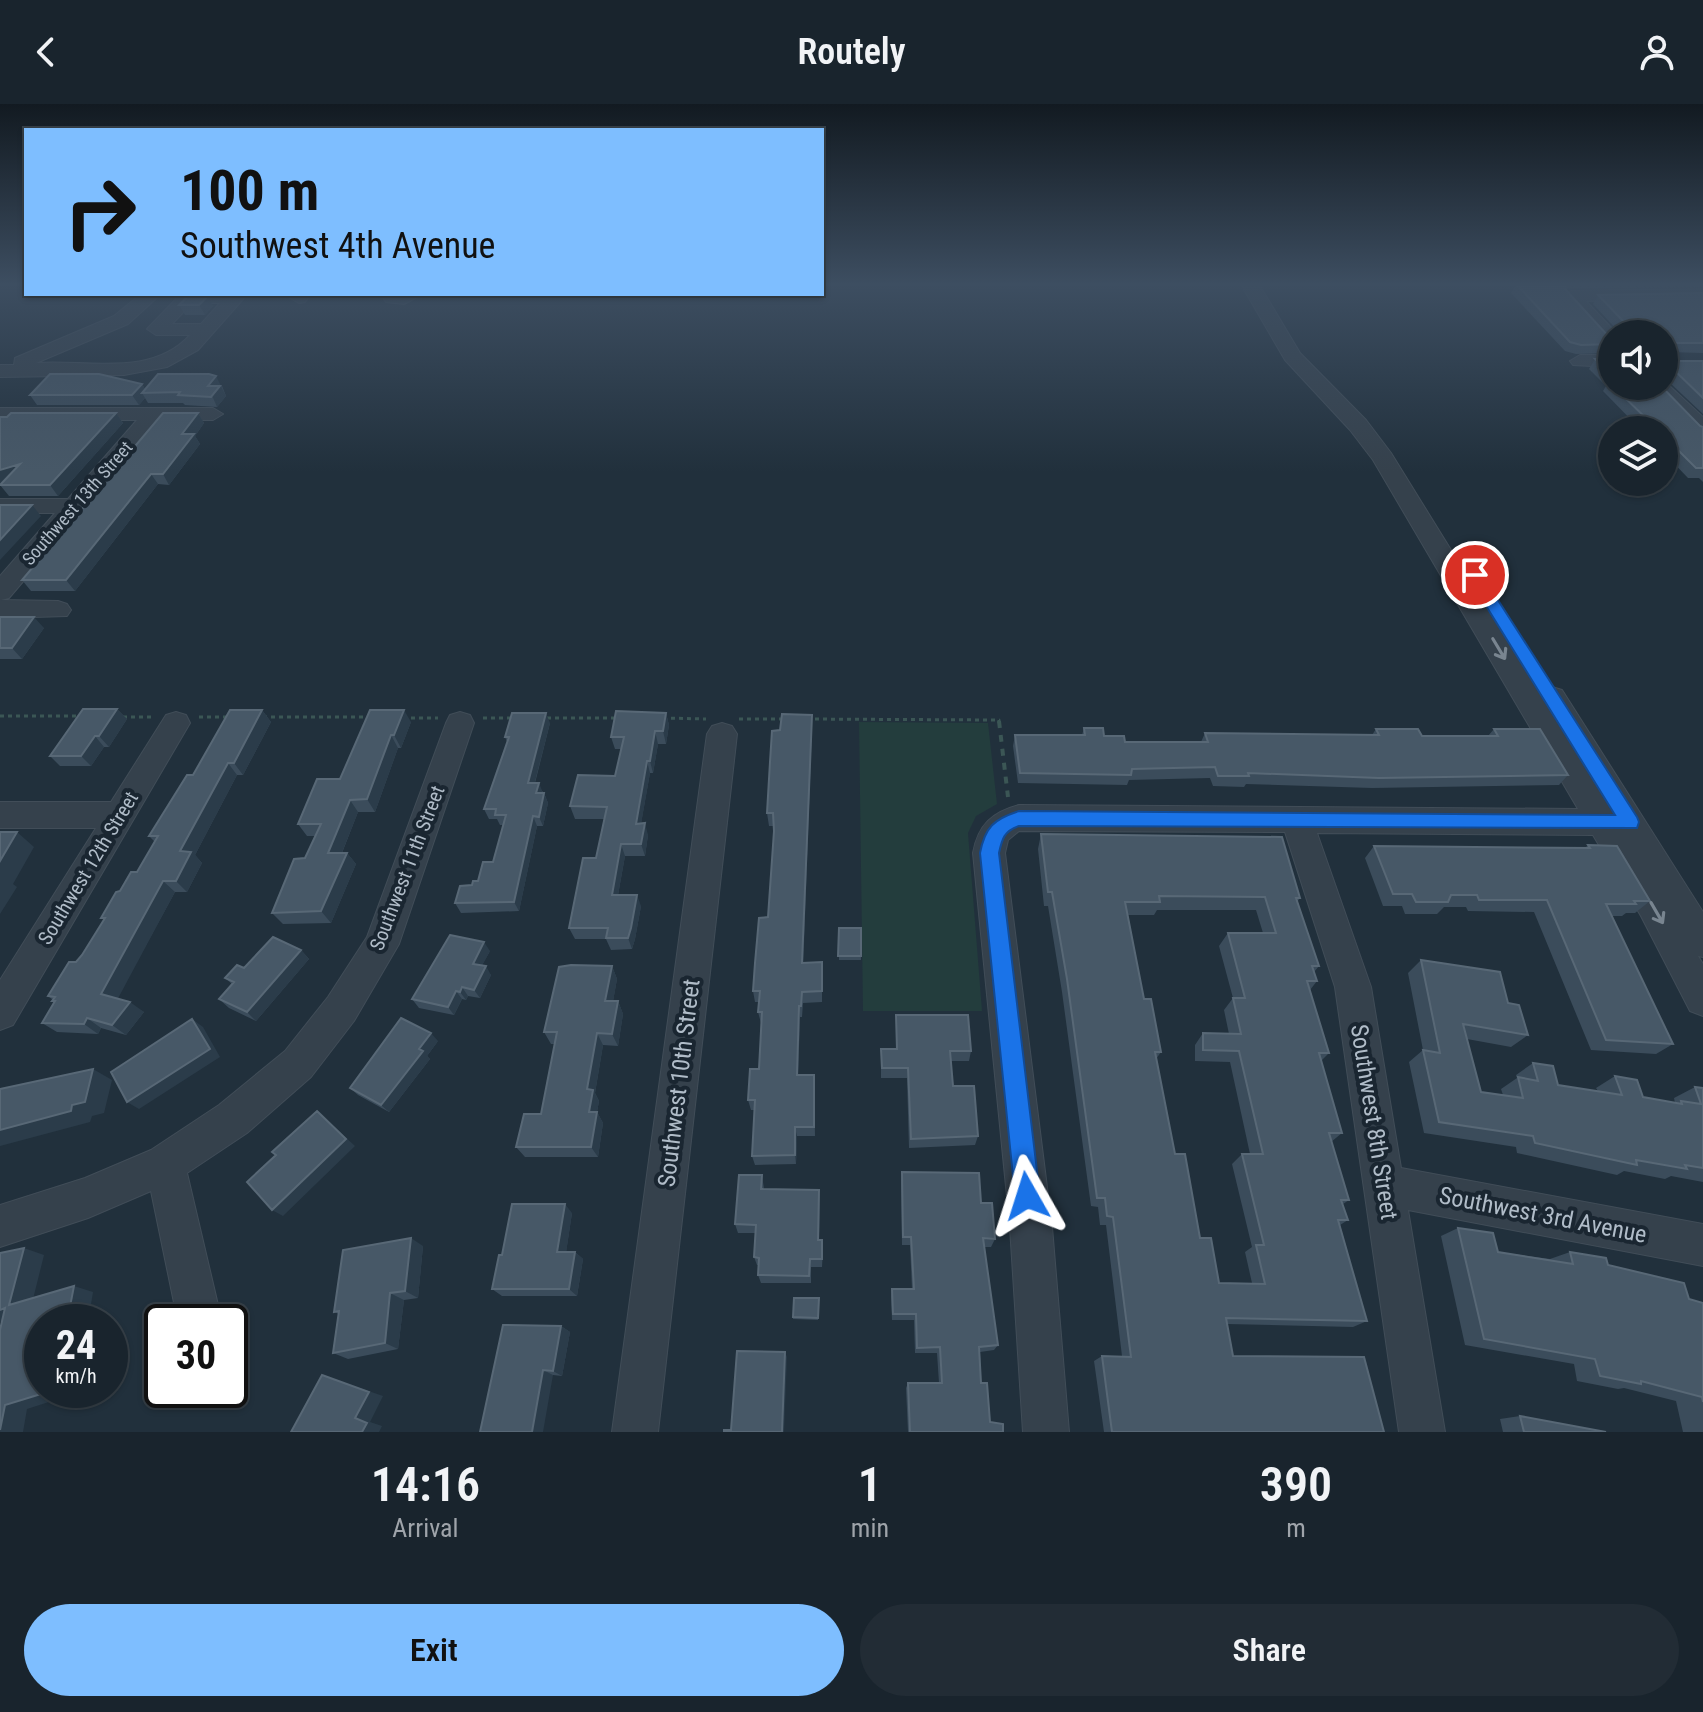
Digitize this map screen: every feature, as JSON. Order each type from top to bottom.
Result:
[{"type":"street","points":[[2,373],[58,348]]},
{"type":"street","points":[[2,373],[148,366],[180,354],[187,348]]},
{"type":"street","points":[[1287,348],[1358,425],[1383,458],[1616,822],[1703,942]]},
{"type":"street","points":[[1310,348],[1320,364],[1397,451],[1616,822],[1653,906],[1703,999]]},
{"type":"street","points":[[1580,361],[1598,361]]},
{"type":"street","points":[[1673,400],[1703,429]]},
{"type":"street","points":[[0,414],[213,414]]},
{"type":"street","name":"Southwest 13th Street","points":[[0,592],[154,414]]},
{"type":"street","points":[[0,506],[74,506]]},
{"type":"street","points":[[0,609],[58,610]]},
{"type":"street","name":"Southwest 12th Street","points":[[0,1013],[120,815],[174,719]]},
{"type":"street","name":"Southwest 11th Street","points":[[0,1226],[88,1198],[165,1164],[233,1119],[298,1064],[341,1009],[382,944],[458,720]]},
{"type":"street","name":"Southwest 10th Street","points":[[635,1432],[719,724]]},
{"type":"street","points":[[0,815],[120,815]]},
{"type":"street","points":[[1046,1432],[1031,1227],[989,853],[993,835],[1005,823],[1297,820],[1616,822]]},
{"type":"street","name":"Southwest 8th Street","points":[[1297,820],[1353,987],[1422,1432]]},
{"type":"street","points":[[165,1164],[196,1304]]},
{"type":"street","name":"Southwest 3rd Avenue","points":[[1384,1185],[1703,1245]]},
{"type":"path","points":[[0,716],[95,717]]},
{"type":"path","points":[[110,717],[236,717]]},
{"type":"path","points":[[252,717],[378,717]]},
{"type":"path","points":[[394,717],[458,720],[520,718]]},
{"type":"path","points":[[536,718],[631,718]]},
{"type":"path","points":[[662,718],[719,724],[786,719]]},
{"type":"path","points":[[801,719],[999,720],[1005,823]]},
{"type":"green space","points":[[859,722],[988,723],[997,804],[976,816],[968,833],[982,1011],[863,1011]]},
{"type":"building","points":[[1678,361],[1703,361],[1703,398],[1678,374]]},
{"type":"building","points":[[50,374],[99,374],[142,384],[132,395],[30,395]]},
{"type":"building","points":[[158,374],[209,374],[216,376],[208,386],[220,386],[211,397],[178,395],[180,392],[142,393]]},
{"type":"building","points":[[1627,400],[1675,400],[1703,427],[1703,468],[1696,468],[1678,450],[1678,416],[1644,416]]},
{"type":"building","points":[[11,413],[116,413],[50,485],[0,485],[20,464],[0,470],[0,417]]},
{"type":"building","points":[[163,413],[198,413],[182,434],[194,434],[163,474],[151,474],[66,580],[22,580]]},
{"type":"building","points":[[0,505],[32,505],[0,540]]},
{"type":"building","points":[[0,617],[34,617],[12,648],[0,648]]},
{"type":"building","points":[[83,709],[117,709],[81,756],[50,756]]},
{"type":"building","points":[[230,710],[262,710],[234,763],[228,763],[180,851],[191,852],[176,881],[163,881],[101,994],[130,1002],[112,1025],[87,1018],[84,1024],[42,1023],[55,1001],[52,1001],[55,997],[48,996],[69,962],[76,962],[82,955],[105,918],[101,918],[116,892],[120,891],[131,872],[137,872],[158,836],[149,836],[187,775],[193,775]]},
{"type":"building","points":[[370,710],[404,710],[394,735],[391,735],[367,799],[350,800],[328,853],[347,853],[321,911],[272,913],[294,859],[305,858],[321,824],[298,824],[317,779],[340,779]]},
{"type":"building","points":[[616,711],[666,713],[663,731],[655,731],[650,761],[647,761],[636,824],[645,823],[641,844],[621,844],[612,895],[637,895],[628,938],[606,938],[608,928],[569,928],[583,858],[596,858],[607,807],[570,806],[578,775],[615,776],[624,737],[611,737]]},
{"type":"building","points":[[512,713],[546,713],[528,783],[539,783],[536,793],[544,793],[539,817],[533,816],[514,902],[455,903],[460,886],[478,881],[483,862],[493,862],[506,815],[495,815],[496,809],[484,809],[509,737],[505,737]]},
{"type":"building","points":[[782,714],[812,715],[802,963],[822,962],[822,991],[802,992],[797,1075],[814,1075],[814,1127],[795,1127],[795,1155],[752,1156],[755,1100],[748,1100],[750,1069],[759,1069],[762,1012],[758,1012],[760,991],[753,991],[759,918],[768,917],[774,831],[773,813],[767,813],[772,731],[780,730]]},
{"type":"building","points":[[1084,728],[1103,728],[1104,736],[1124,736],[1125,742],[1208,742],[1205,733],[1379,735],[1376,729],[1418,729],[1422,736],[1498,736],[1494,729],[1540,729],[1568,775],[1379,778],[1248,773],[1249,776],[1218,776],[1215,767],[1132,769],[1131,775],[1020,773],[1015,735],[1085,735]]},
{"type":"building","points":[[0,832],[17,832],[0,861]]},
{"type":"building","points":[[1041,834],[1282,837],[1300,898],[1296,898],[1319,966],[1312,966],[1317,981],[1307,981],[1329,1053],[1319,1053],[1342,1133],[1329,1133],[1349,1200],[1341,1200],[1348,1220],[1338,1220],[1367,1321],[1226,1318],[1233,1356],[1364,1357],[1384,1432],[1112,1432],[1102,1356],[1131,1357],[1113,1217],[1107,1216],[1105,1198],[1097,1198],[1067,979],[1052,892],[1048,892]],"holes":[[[1159,896],[1265,897],[1276,933],[1228,933],[1245,998],[1233,998],[1241,1034],[1203,1033],[1203,1050],[1239,1051],[1263,1154],[1242,1154],[1264,1245],[1256,1245],[1265,1284],[1219,1283],[1211,1238],[1200,1238],[1185,1154],[1175,1154],[1155,1052],[1161,1052],[1151,999],[1144,999],[1125,902],[1160,902]]]},
{"type":"building","points":[[1588,845],[1617,846],[1650,901],[1606,904],[1673,1044],[1606,1040],[1547,900],[1479,900],[1477,895],[1451,895],[1448,902],[1416,902],[1412,894],[1393,894],[1374,846],[1590,848]]},
{"type":"building","points":[[839,928],[861,928],[861,956],[838,956]]},
{"type":"building","points":[[450,935],[484,942],[473,964],[486,966],[474,990],[462,987],[460,992],[456,991],[448,1007],[412,999]]},
{"type":"building","points":[[273,937],[301,950],[247,1012],[219,999],[234,982],[225,978],[237,965],[244,968]]},
{"type":"building","points":[[1421,960],[1500,972],[1508,1003],[1519,1005],[1528,1035],[1463,1024],[1481,1092],[1523,1098],[1518,1077],[1538,1081],[1533,1063],[1553,1066],[1558,1085],[1622,1095],[1615,1076],[1637,1080],[1643,1097],[1682,1104],[1681,1101],[1701,1104],[1695,1087],[1703,1088],[1703,1168],[1685,1165],[1687,1169],[1636,1160],[1637,1165],[1535,1143],[1533,1136],[1439,1122],[1423,1050],[1440,1053]]},
{"type":"building","points":[[612,966],[605,1001],[618,1001],[612,1034],[597,1033],[587,1089],[593,1090],[589,1112],[597,1112],[591,1147],[516,1147],[524,1114],[541,1114],[557,1032],[544,1032],[559,967]]},
{"type":"building","points":[[896,1015],[968,1015],[971,1051],[950,1051],[953,1086],[974,1086],[978,1136],[911,1139],[908,1068],[882,1068],[881,1049],[897,1049]]},
{"type":"building","points":[[401,1018],[431,1033],[419,1049],[423,1051],[381,1105],[350,1088]]},
{"type":"building","points":[[192,1019],[210,1049],[127,1102],[111,1072]]},
{"type":"building","points":[[93,1069],[85,1102],[72,1105],[71,1111],[0,1130],[0,1089]]},
{"type":"building","points":[[317,1111],[346,1139],[272,1210],[247,1182],[276,1155],[272,1152]]},
{"type":"building","points":[[902,1172],[979,1173],[981,1203],[992,1203],[995,1239],[983,1238],[998,1345],[979,1347],[981,1383],[987,1383],[990,1422],[1003,1424],[1003,1432],[910,1432],[908,1383],[942,1383],[940,1347],[917,1348],[916,1314],[893,1314],[892,1289],[914,1289],[911,1237],[903,1237]]},
{"type":"building","points":[[739,1175],[762,1175],[761,1189],[819,1190],[818,1240],[822,1240],[822,1259],[810,1259],[809,1276],[758,1275],[759,1258],[754,1257],[756,1225],[735,1224]]},
{"type":"building","points":[[512,1204],[565,1204],[557,1252],[575,1252],[569,1289],[492,1289]]},
{"type":"building","points":[[1458,1228],[1493,1233],[1498,1252],[1573,1264],[1570,1252],[1606,1258],[1608,1265],[1684,1283],[1689,1299],[1703,1303],[1703,1402],[1702,1397],[1641,1381],[1641,1384],[1600,1376],[1595,1359],[1484,1339]]},
{"type":"building","points":[[411,1238],[405,1291],[390,1293],[385,1343],[333,1353],[339,1311],[334,1312],[343,1250]]},
{"type":"building","points":[[24,1248],[9,1305],[74,1286],[70,1304],[24,1304],[24,1399],[5,1405],[0,1430],[0,1330],[5,1308],[0,1310],[0,1253]]},
{"type":"building","points":[[794,1298],[819,1298],[818,1318],[793,1317]]},
{"type":"building","points":[[503,1325],[561,1326],[553,1371],[543,1370],[532,1432],[480,1432]]},
{"type":"building","points":[[737,1351],[785,1352],[782,1432],[724,1432],[731,1430]]},
{"type":"building","points":[[322,1375],[369,1392],[355,1418],[367,1423],[362,1432],[291,1432]]},
{"type":"building","points":[[1520,1416],[1606,1432],[1524,1432]]},
{"type":"route","points":[[1027,1196],[989,853],[993,835],[1004,823],[1019,818],[1630,822],[1475,575]]}]
